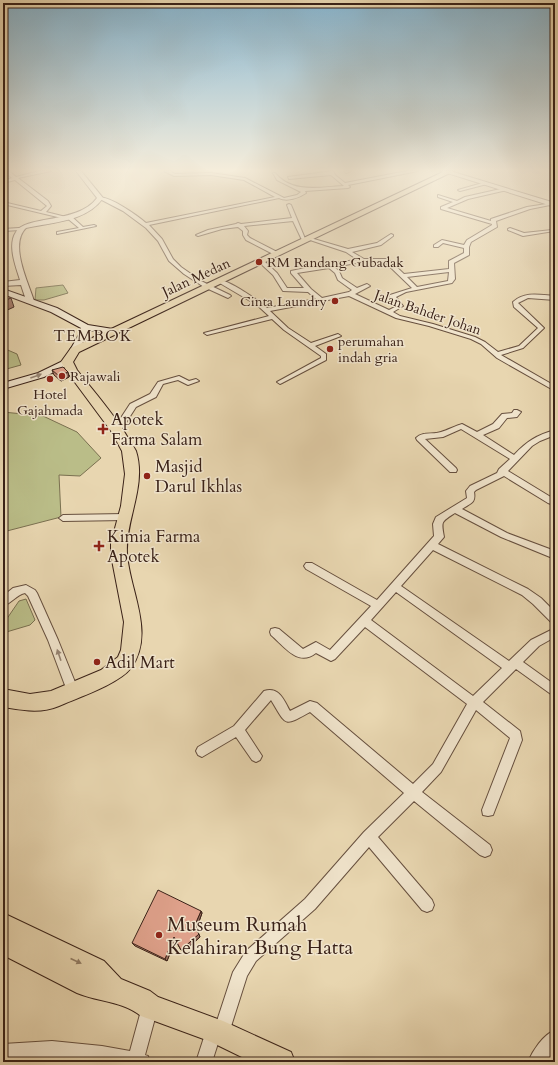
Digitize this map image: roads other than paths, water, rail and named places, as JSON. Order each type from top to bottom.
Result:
[{"type":"main road","name":"Jalan Medan","points":[[71,356],[113,332],[346,221]]},
{"type":"main road","points":[[3,291],[54,310],[85,327],[113,332]]},
{"type":"main road","points":[[3,386],[41,375],[71,356],[85,333],[85,327]]},
{"type":"main road","points":[[3,698],[30,703],[52,700],[107,676],[124,662],[130,650],[133,622],[119,556],[119,543],[129,495],[131,466],[129,451],[117,430],[72,371],[71,356]]},
{"type":"main road","points":[[3,925],[95,970],[112,989]]},
{"type":"main road","points":[[3,942],[86,984],[112,989],[141,1000],[150,1007],[217,1031],[282,1062]]},
{"type":"street","points":[[3,230],[19,229],[32,224],[51,221]]},
{"type":"street","points":[[70,221],[82,228]]},
{"type":"street","points":[[138,221],[161,242],[173,261],[207,288],[228,296]]},
{"type":"street","points":[[144,225],[165,221]]},
{"type":"street","points":[[198,235],[211,229],[238,224],[271,224],[287,221]]},
{"type":"street","points":[[296,221],[298,229],[307,239],[348,251],[360,261]]},
{"type":"street","points":[[388,313],[400,306],[392,296],[404,291],[450,282],[452,279],[451,262],[466,254],[466,247],[469,241],[494,226],[494,223],[486,221]]},
{"type":"street","points":[[238,224],[246,231],[245,235],[248,239],[276,254]]},
{"type":"street","points":[[59,233],[94,226]]},
{"type":"street","points":[[19,229],[16,238],[16,253],[30,301]]},
{"type":"street","points":[[510,229],[523,235],[554,232]]},
{"type":"street","points":[[348,251],[379,244],[391,235]]},
{"type":"street","points":[[436,246],[442,241],[466,247]]},
{"type":"street","points":[[321,300],[308,290],[293,272],[360,261],[386,260],[416,289]]},
{"type":"street","points":[[261,261],[275,274],[285,290],[308,290]]},
{"type":"street","points":[[329,265],[337,272],[340,279],[356,290]]},
{"type":"street","points":[[404,276],[452,270]]},
{"type":"street","points":[[220,281],[239,291],[267,310],[286,329],[324,355],[324,360],[280,382]]},
{"type":"street","points":[[3,284],[24,282]]},
{"type":"street","points":[[350,294],[367,286]]},
{"type":"street","name":"Jalan Bahder Johan","points":[[267,310],[350,294],[388,313],[473,338],[496,355],[555,389]]},
{"type":"street","points":[[496,355],[521,347],[541,328],[516,306],[515,303],[517,300],[528,296],[555,298]]},
{"type":"street","points":[[207,333],[274,317]]},
{"type":"street","points":[[309,346],[338,336]]},
{"type":"street","points":[[117,430],[133,406],[153,395],[162,382],[180,378],[188,383],[196,381]]},
{"type":"street","points":[[477,436],[502,423],[505,416],[514,415],[517,412]]},
{"type":"street","points":[[453,470],[420,438],[426,435],[440,435],[459,425],[511,457]]},
{"type":"street","points":[[275,632],[301,654],[306,654],[316,647],[331,656],[364,622],[438,537],[437,522],[470,499],[470,491],[473,488],[500,475],[511,457],[537,439],[555,432]]},
{"type":"street","points":[[502,471],[551,501]]},
{"type":"street","points":[[455,509],[501,534],[555,555]]},
{"type":"street","points":[[63,518],[125,517]]},
{"type":"street","points":[[431,545],[531,596],[555,619]]},
{"type":"street","points":[[309,566],[378,605]]},
{"type":"street","points":[[394,586],[555,692]]},
{"type":"street","points":[[3,602],[16,591],[26,588],[32,593],[53,640],[73,692]]},
{"type":"street","points":[[364,622],[475,702],[516,735],[516,740],[488,810]]},
{"type":"street","points":[[204,1062],[241,972],[251,956],[310,904],[368,837],[414,793],[441,762],[475,702],[535,643],[555,632]]},
{"type":"street","points":[[202,751],[238,730],[268,695],[274,695],[288,717],[310,706],[313,707],[414,793],[485,850]]},
{"type":"street","points":[[238,730],[256,756]]},
{"type":"street","points":[[368,837],[427,905]]},
{"type":"street","points":[[3,1052],[52,1049],[102,1054],[138,1061],[150,1007]]},
{"type":"street","points":[[538,1062],[555,1041]]},
{"type":"place","name":"RM Randang Gubadak","points":[[259,262]]},
{"type":"place","name":"Cinta Laundry","points":[[335,301]]},
{"type":"place","name":"perumahan indah gria","points":[[330,349]]},
{"type":"place","name":"Rajawali","points":[[62,376]]},
{"type":"place","name":"Hotel Gajahmada","points":[[50,379]]},
{"type":"place","name":"Apotek Farma Salam","points":[[103,429]]},
{"type":"place","name":"Masjid Darul Ikhlas","points":[[147,476]]},
{"type":"place","name":"Kimia Farma Apotek","points":[[99,546]]},
{"type":"place","name":"Adil Mart","points":[[97,662]]},
{"type":"place","name":"Museum Rumah Kelahiran Bung Hatta","points":[[159,935]]},
{"type":"district","name":"TEMBOK","points":[[93,335]]}]
